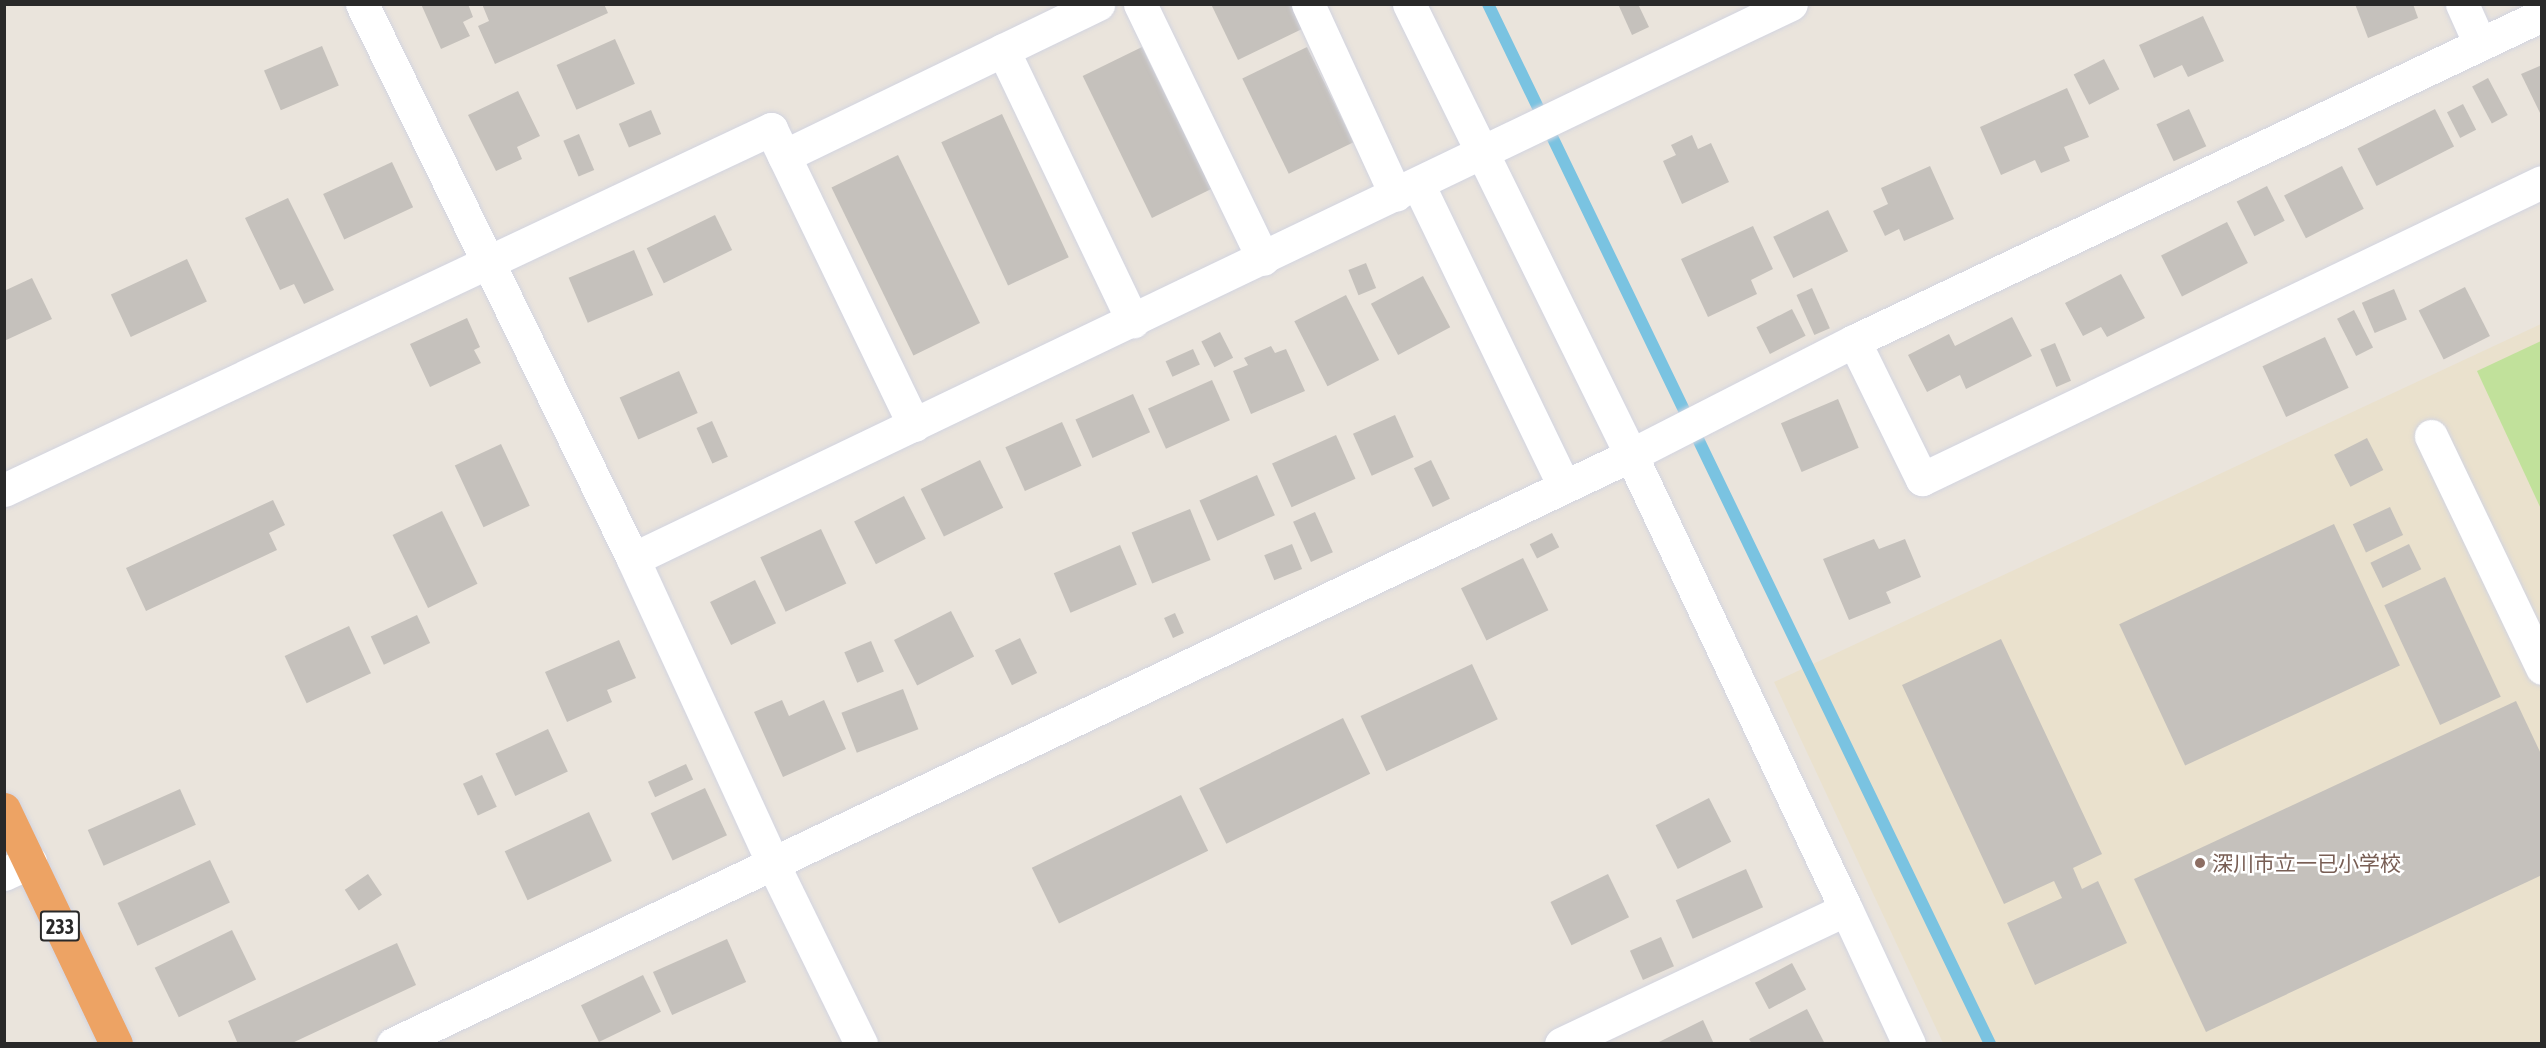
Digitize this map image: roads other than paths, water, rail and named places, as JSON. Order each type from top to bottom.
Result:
[{"type":"highway","name":"233","points":[[4,809],[17,868],[116,1044]]},
{"type":"street","points":[[362,4],[633,559],[773,864],[861,1044]]},
{"type":"street","points":[[784,156],[1098,4]]},
{"type":"street","points":[[1140,4],[1263,259]]},
{"type":"street","points":[[1308,4],[1564,486]]},
{"type":"street","points":[[1409,4],[1631,455],[1909,1044]]},
{"type":"street","points":[[633,559],[1791,4]]},
{"type":"street","points":[[2462,4],[2480,44]]},
{"type":"street","points":[[393,1044],[1631,455],[1854,341],[2541,15]]},
{"type":"street","points":[[1003,50],[1133,321]]},
{"type":"street","points":[[4,490],[486,261],[771,129],[914,425]]},
{"type":"street","points":[[1854,341],[1922,479],[2541,182]]},
{"type":"street","points":[[2431,436],[2541,668]]},
{"type":"street","points":[[1561,1044],[1846,909]]},
{"type":"waterway","points":[[1488,4],[1990,1044]]},
{"type":"place","name":"深川市立一已小学校","points":[[2200,863]]}]
